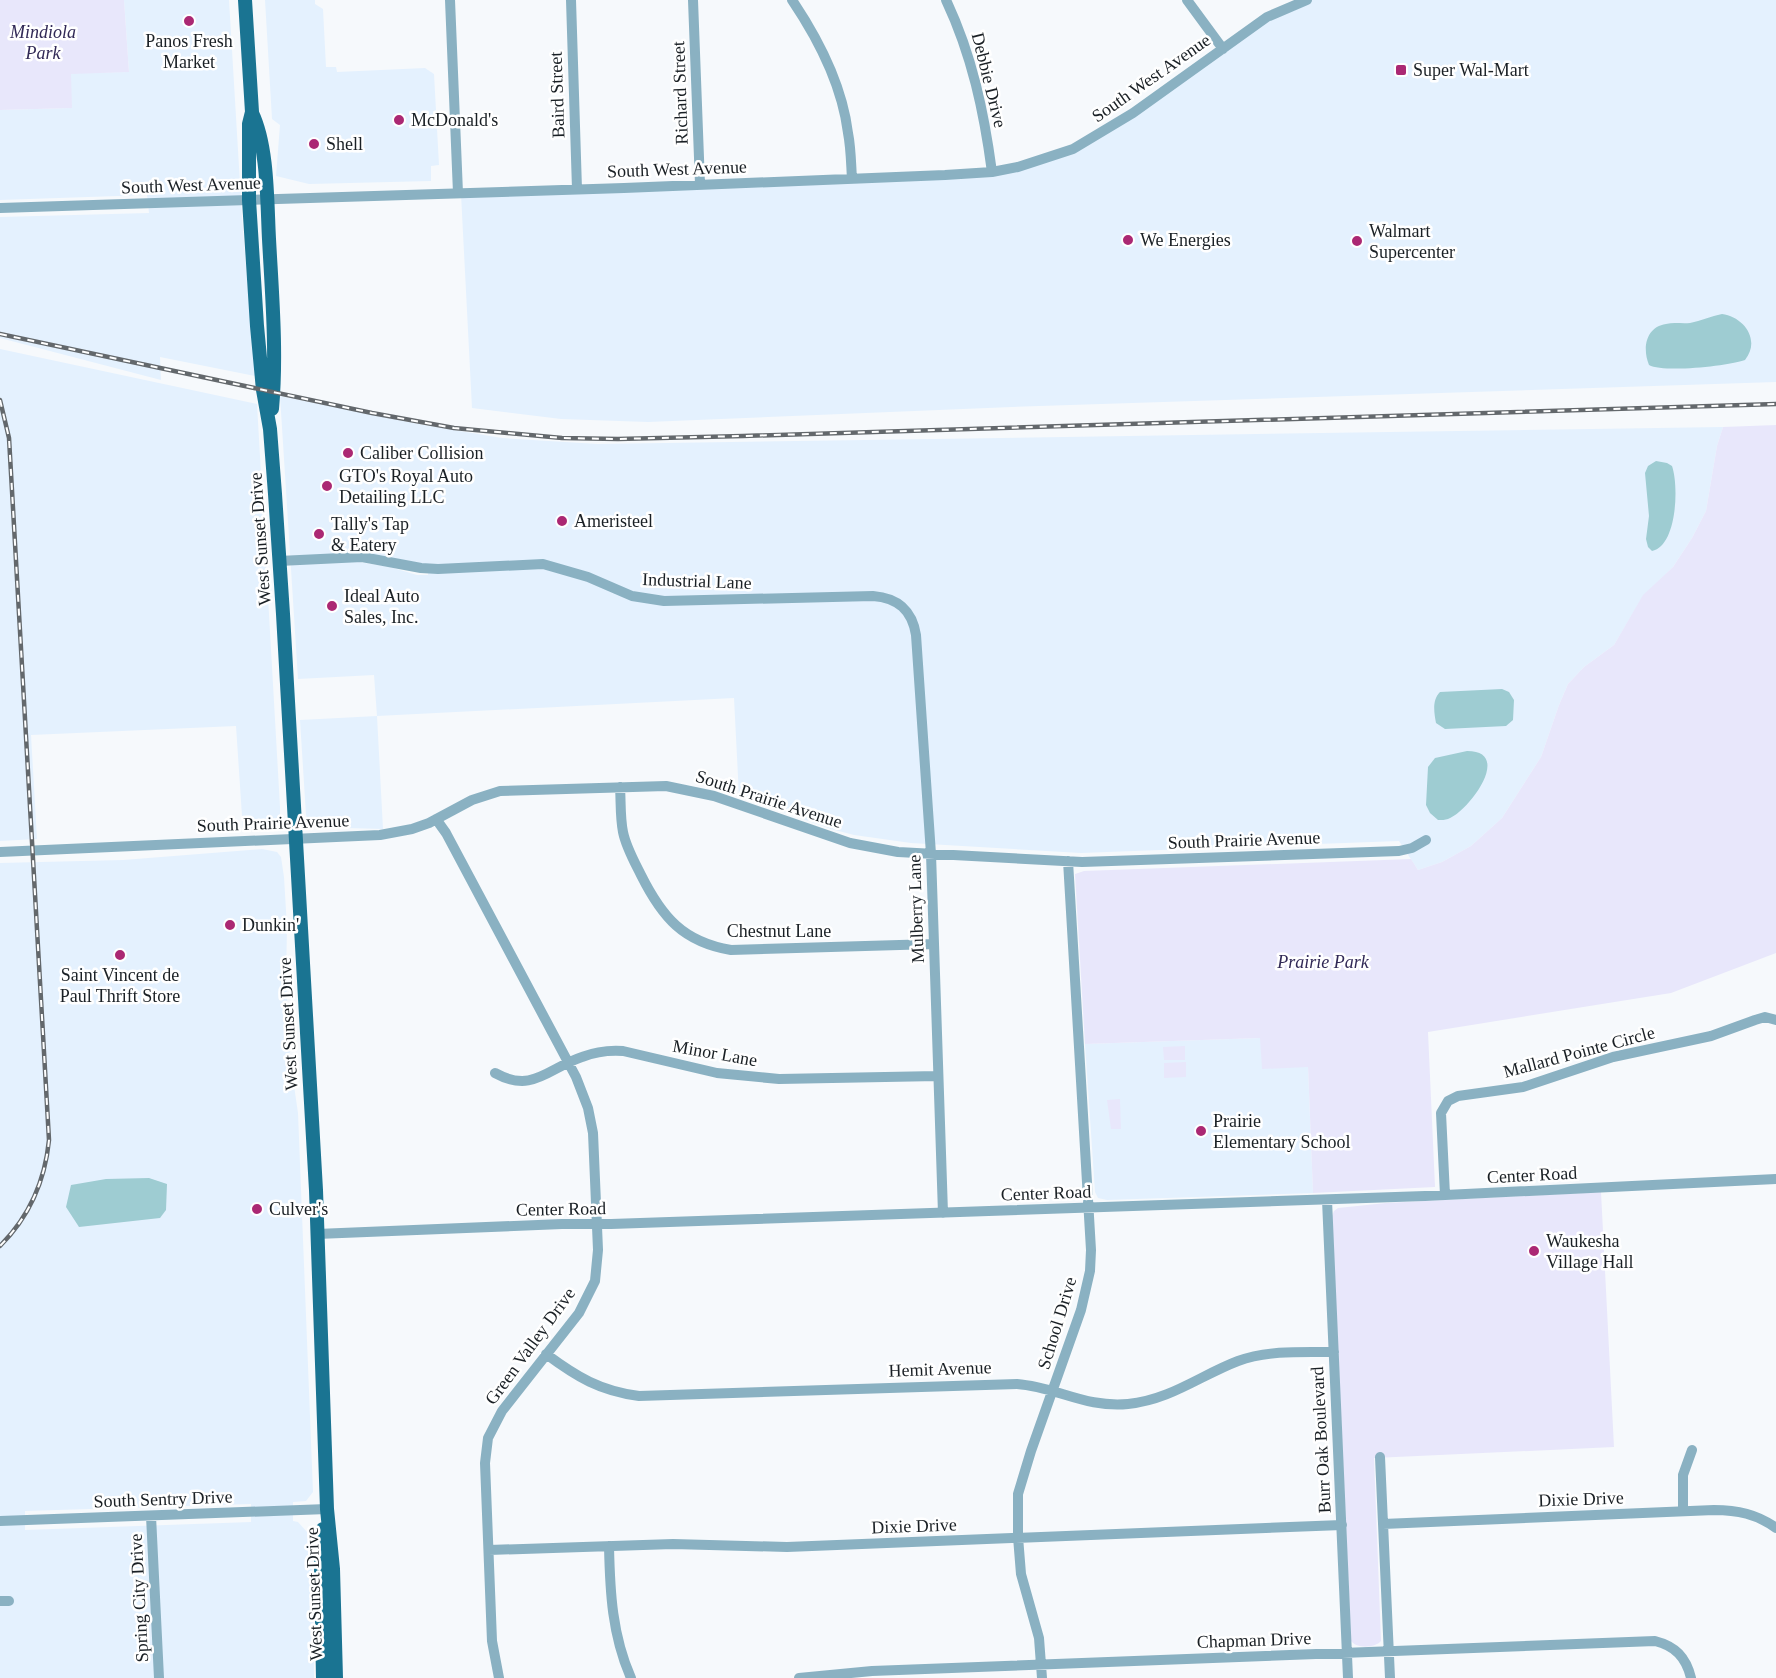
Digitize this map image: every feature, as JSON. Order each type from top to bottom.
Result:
[{"type":"main road","name":"West Sunset Drive","points":[[245,0],[252,112],[249,124],[249,200],[257,326],[263,390],[270,429],[279,561],[318,1234],[327,1509],[333,1569],[336,1678]]},
{"type":"main road","name":"West Sunset Drive","points":[[252,112],[258,123],[267,199],[273,380],[270,429]]},
{"type":"main road","name":"West Sunset Drive","points":[[323,1678],[321,1567],[323,1529],[327,1509]]},
{"type":"street","points":[[450,0],[458,193]]},
{"type":"street","name":"Baird Street","points":[[571,0],[577,189]]},
{"type":"street","name":"Richard Street","points":[[693,0],[700,184]]},
{"type":"street","points":[[792,0],[817,39],[835,78],[848,132],[852,179]]},
{"type":"street","name":"Debbie Drive","points":[[946,0],[960,32],[980,94],[992,172]]},
{"type":"street","points":[[1187,0],[1223,49]]},
{"type":"street","name":"South West Avenue","points":[[0,208],[577,189],[992,172],[1050,158],[1091,140],[1133,113],[1267,17],[1307,0]]},
{"type":"street","name":"Industrial Lane","points":[[279,561],[363,557],[414,567],[438,569],[543,564],[572,571],[621,592],[645,599],[664,601],[873,596],[890,598],[903,607]]},
{"type":"street","name":"Mulberry Lane","points":[[903,607],[912,619],[916,635],[931,854],[943,1213]]},
{"type":"street","name":"South Prairie Avenue","points":[[0,852],[295,837],[380,835],[412,829],[472,800],[500,791],[666,786],[697,791],[850,843],[882,850],[931,854],[1068,861],[1399,851],[1412,848],[1426,840]]},
{"type":"street","name":"Chestnut Lane","points":[[620,787],[623,836],[633,859],[662,913],[676,927],[693,938],[731,950],[934,944]]},
{"type":"street","name":"Green Valley Drive","points":[[436,819],[446,833],[585,1097],[591,1120],[597,1224],[597,1269],[592,1288],[579,1313],[502,1411],[488,1438],[485,1463],[492,1641],[499,1678]]},
{"type":"street","name":"School Drive","points":[[1042,1678],[1037,1630],[1021,1574],[1017,1502],[1021,1479],[1081,1311],[1087,1288],[1091,1250],[1068,861]]},
{"type":"street","name":"Mallard Pointe Circle","points":[[1445,1195],[1441,1113],[1452,1098],[1523,1087],[1613,1057],[1711,1036],[1765,1017],[1776,1020]]},
{"type":"street","name":"Minor Lane","points":[[495,1073],[506,1079],[524,1082],[557,1070],[580,1057],[617,1050],[717,1073],[779,1080],[938,1076]]},
{"type":"street","name":"Center Road","points":[[318,1234],[1327,1200],[1776,1179]]},
{"type":"street","name":"Burr Oak Boulevard","points":[[1327,1200],[1348,1678]]},
{"type":"street","name":"Hemit Avenue","points":[[546,1354],[588,1382],[609,1390],[639,1396],[1017,1384],[1032,1385],[1089,1402],[1130,1404],[1169,1395],[1241,1360],[1266,1355],[1334,1352]]},
{"type":"street","points":[[1683,1511],[1683,1475],[1692,1450]]},
{"type":"street","points":[[1380,1457],[1390,1678]]},
{"type":"street","name":"South Sentry Drive","points":[[0,1521],[327,1509]]},
{"type":"street","name":"Dixie Drive","points":[[1383,1524],[1732,1510],[1751,1514],[1776,1528]]},
{"type":"street","name":"Spring City Drive","points":[[151,1516],[159,1678]]},
{"type":"street","name":"Dixie Drive","points":[[489,1550],[673,1544],[787,1547],[1342,1526]]},
{"type":"street","points":[[609,1546],[613,1620],[618,1645],[631,1678]]},
{"type":"street","name":"Chapman Drive","points":[[801,1678],[872,1671],[1655,1641],[1671,1646],[1679,1653],[1686,1662],[1691,1678]]},
{"type":"shaded area","points":[[124,0],[229,0],[242,217],[255,376],[160,357],[161,380],[0,338],[0,217],[149,213],[147,195],[0,200],[0,110],[71,108],[70,73],[129,72]]},
{"type":"shaded area","points":[[265,0],[315,0],[315,4],[323,9],[326,67],[336,67],[337,72],[425,68],[434,74],[439,165],[431,166],[431,181],[309,184],[276,176],[280,125],[272,119]]},
{"type":"shaded area","points":[[1309,0],[1776,0],[1776,382],[1012,407],[648,422],[561,419],[472,408],[461,194],[971,174],[1074,150],[1235,40]]},
{"type":"shaded area","points":[[1722,314],[1737,320],[1751,337],[1750,352],[1745,360],[1696,368],[1649,365],[1646,345],[1654,329],[1666,324],[1690,323]]},
{"type":"shaded area","points":[[0,349],[257,404],[280,807],[280,817],[274,827],[267,830],[243,831],[236,726],[31,735],[37,839],[0,841]]},
{"type":"shaded area","points":[[280,396],[502,438],[598,444],[1723,427],[1717,446],[1706,511],[1692,538],[1673,567],[1643,596],[1614,645],[1584,667],[1568,684],[1541,757],[1502,818],[1471,846],[1442,862],[1418,870],[1399,841],[1081,853],[911,843],[854,835],[739,796],[734,698],[377,716],[374,675],[298,679]],"holes":[[[359,562],[428,566],[428,575],[417,575],[390,567]]]},
{"type":"shaded area","points":[[1656,461],[1672,466],[1675,500],[1674,514],[1667,538],[1660,547],[1652,551],[1646,539],[1649,516],[1645,473],[1648,466]]},
{"type":"shaded area","points":[[1502,689],[1509,692],[1514,700],[1513,720],[1506,726],[1445,729],[1436,723],[1435,702],[1440,692]]},
{"type":"shaded area","points":[[377,716],[383,829],[311,827],[306,815],[300,720]]},
{"type":"shaded area","points":[[1467,751],[1480,754],[1487,761],[1487,771],[1483,782],[1466,805],[1456,814],[1448,819],[1438,820],[1430,813],[1426,805],[1428,767],[1435,758]]},
{"type":"shaded area","points":[[262,849],[277,852],[281,857],[287,927],[286,979],[290,1058],[298,1113],[313,1492],[306,1501],[293,1502],[293,1521],[298,1522],[307,1532],[313,1579],[314,1678],[0,1678],[0,863],[123,860]],"holes":[[[251,1504],[251,1522],[25,1530],[25,1511]]]},
{"type":"shaded area","name":"Prairie Elementary School","points":[[1260,1038],[1308,1067],[1313,1193],[1107,1200],[1098,1198],[1095,1192],[1085,1044]]},
{"type":"shaded area","points":[[149,1178],[167,1184],[166,1210],[160,1218],[79,1227],[66,1207],[71,1185],[106,1179]]},
{"type":"green space","name":"Mindiola Park","points":[[0,0],[124,0],[129,72],[71,74],[72,108],[0,110]]},
{"type":"green space","name":"Prairie Park","points":[[1776,425],[1776,953],[1671,993],[1428,1032],[1435,1187],[1313,1193],[1308,1067],[1262,1069],[1260,1038],[1085,1044],[1075,874],[1084,871],[1411,859],[1418,870],[1442,862],[1471,846],[1502,818],[1541,757],[1568,684],[1584,667],[1614,645],[1643,595],[1673,567],[1692,538],[1706,511],[1717,446],[1723,427]]},
{"type":"green space","points":[[1185,1046],[1185,1060],[1164,1060],[1163,1047]]},
{"type":"green space","points":[[1186,1062],[1186,1077],[1164,1078],[1164,1063]]},
{"type":"green space","points":[[1120,1099],[1121,1129],[1111,1129],[1107,1100]]},
{"type":"green space","points":[[1601,1192],[1614,1447],[1374,1458],[1381,1641],[1366,1647],[1354,1644],[1351,1641],[1332,1216],[1334,1211],[1338,1208],[1386,1203]]},
{"type":"railway","points":[[0,334],[372,413],[454,428],[562,438],[743,436],[1776,404]]},
{"type":"railway","points":[[0,400],[9,438],[49,1140],[44,1170],[34,1198],[19,1223],[0,1246]]},
{"type":"place","name":"Panos Fresh Market","points":[[189,21]]},
{"type":"place","name":"Super Wal-Mart","points":[[1401,70]]},
{"type":"place","name":"McDonald's","points":[[399,120]]},
{"type":"place","name":"Shell","points":[[314,144]]},
{"type":"place","name":"We Energies","points":[[1128,240]]},
{"type":"place","name":"Walmart Supercenter","points":[[1357,241]]},
{"type":"place","name":"Caliber Collision","points":[[348,453]]},
{"type":"place","name":"GTO's Royal Auto Detailing LLC","points":[[327,486]]},
{"type":"place","name":"Ameristeel","points":[[562,521]]},
{"type":"place","name":"Tally's Tap & Eatery","points":[[319,534]]},
{"type":"place","name":"Ideal Auto Sales, Inc.","points":[[332,606]]},
{"type":"place","name":"Dunkin'","points":[[230,925]]},
{"type":"place","name":"Saint Vincent de Paul Thrift Store","points":[[120,955]]},
{"type":"place","name":"Prairie Elementary School","points":[[1201,1131]]},
{"type":"place","name":"Culver's","points":[[257,1209]]},
{"type":"place","name":"Waukesha Village Hall","points":[[1534,1251]]}]
